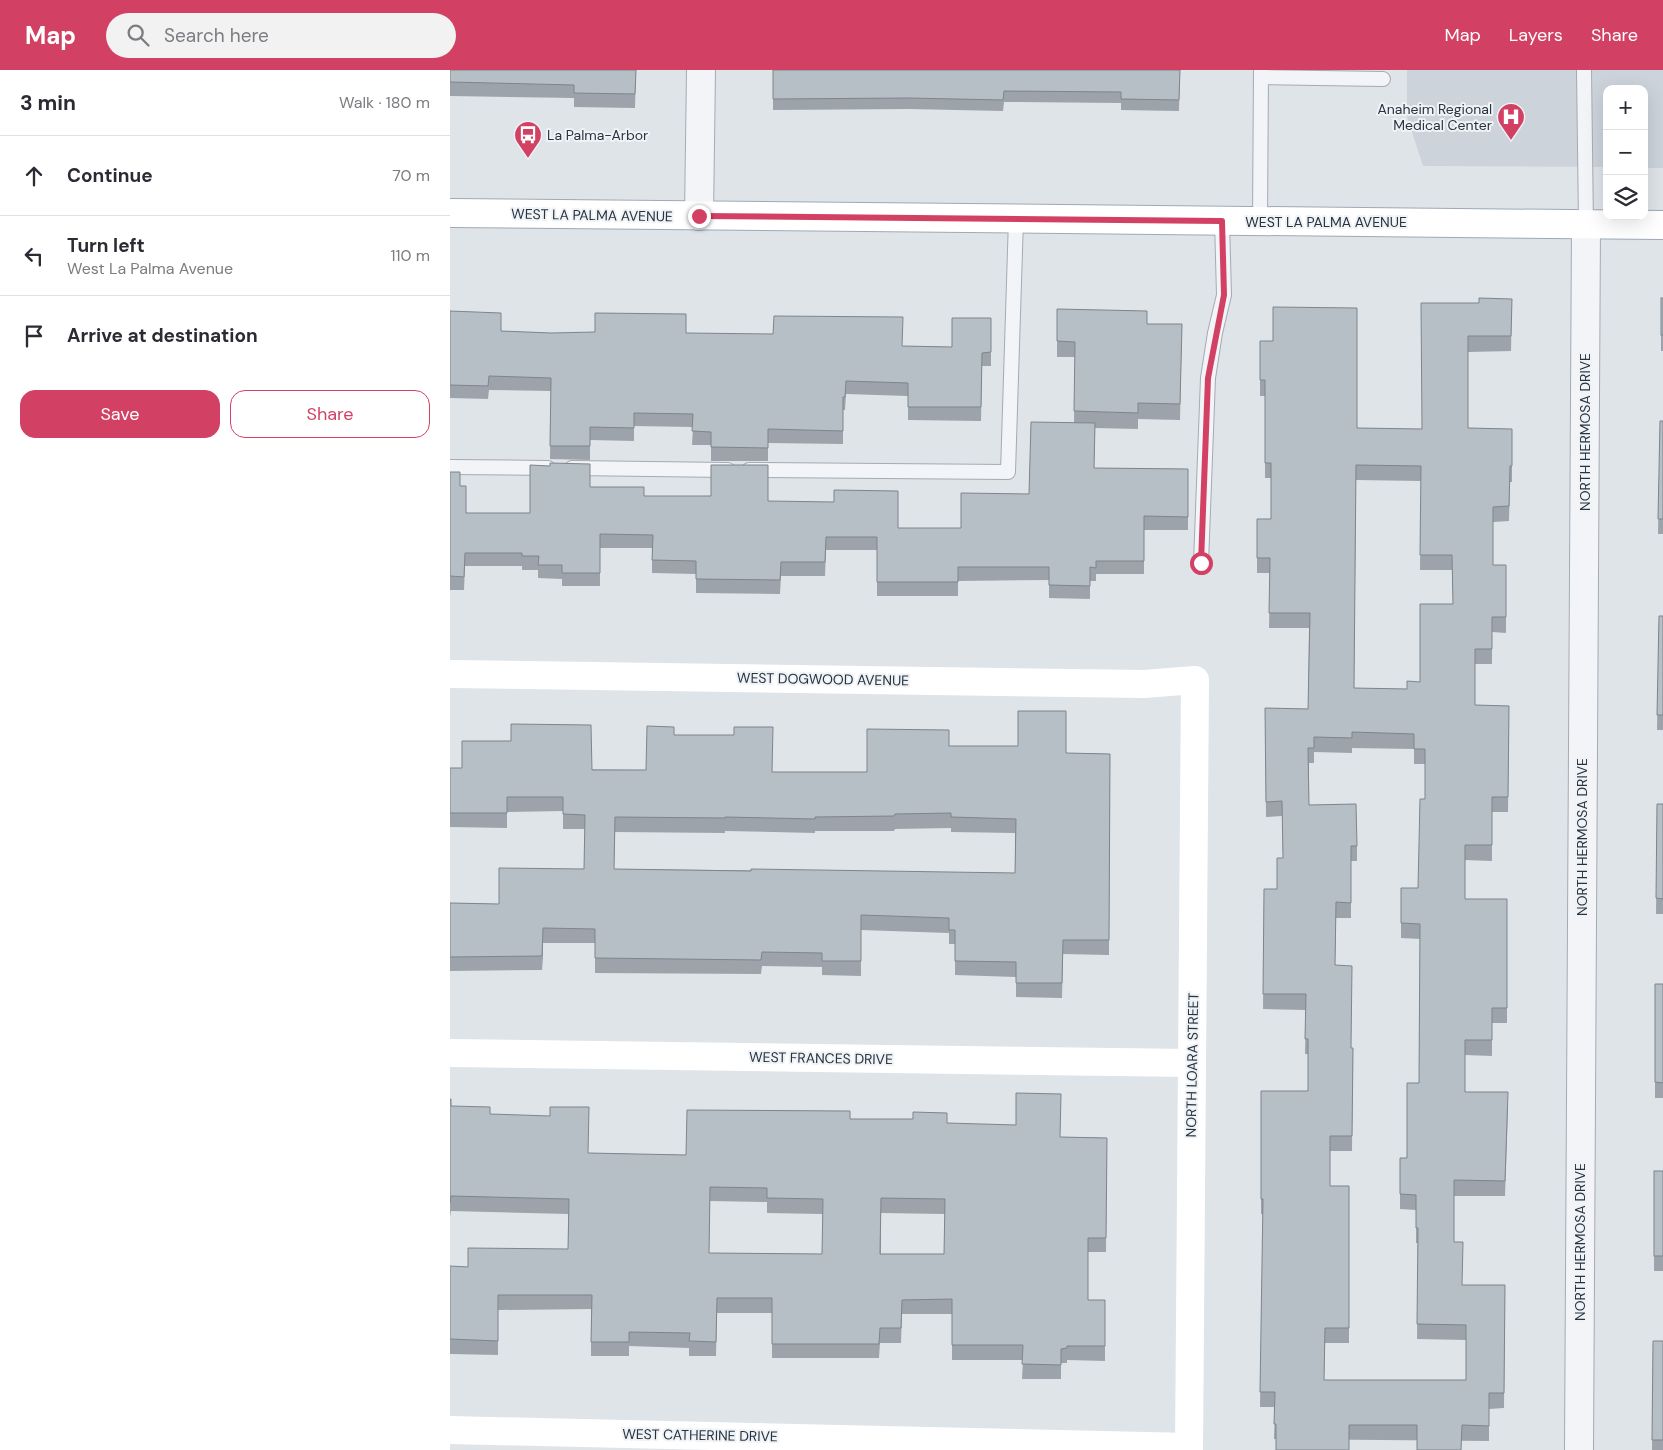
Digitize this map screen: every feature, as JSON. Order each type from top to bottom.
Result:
[{"type":"street","points":[[699,216],[701,70]]},
{"type":"street","name":"WEST LA PALMA AVENUE","points":[[450,214],[1663,225]]},
{"type":"street","name":"NORTH HERMOSA DRIVE","points":[[1579,1450],[1586,224]]},
{"type":"street","name":"WEST DOGWOOD AVENUE","points":[[450,674],[1144,684],[1195,680]]},
{"type":"street","name":"NORTH LOARA STREET","points":[[1189,1448],[1195,680]]},
{"type":"street","name":"WEST FRANCES DRIVE","points":[[450,1052],[1192,1063]]},
{"type":"street","name":"WEST CATHERINE DRIVE","points":[[450,1430],[1189,1448]]},
{"type":"lane","points":[[1584,70],[1586,224]]},
{"type":"lane","points":[[1260,221],[1261,74],[1383,79]]},
{"type":"lane","points":[[450,467],[1008,472],[1016,219]]},
{"type":"lane","points":[[1201,563],[1208,378],[1224,295],[1222,221]]},
{"type":"shaded area","name":"Anaheim Regional Medical Center","points":[[1407,70],[1663,70],[1663,168],[1648,168],[1648,85],[1603,85],[1603,167],[1423,166],[1407,117]]},
{"type":"building","points":[[450,70],[636,70],[635,94],[574,93],[574,85],[450,82]]},
{"type":"building","points":[[773,70],[1180,70],[1179,100],[1121,99],[1121,92],[1004,91],[1003,100],[909,98],[773,99]]},
{"type":"building","points":[[1479,298],[1512,299],[1511,336],[1468,336],[1468,428],[1512,429],[1509,506],[1493,507],[1493,565],[1506,565],[1506,617],[1492,617],[1492,649],[1475,649],[1475,705],[1509,706],[1508,797],[1492,797],[1492,845],[1465,845],[1465,899],[1507,899],[1507,1008],[1492,1008],[1492,1040],[1465,1040],[1465,1092],[1508,1092],[1505,1181],[1454,1180],[1454,1242],[1463,1242],[1462,1285],[1505,1285],[1504,1393],[1489,1393],[1489,1426],[1462,1425],[1461,1450],[1417,1450],[1417,1425],[1349,1425],[1349,1450],[1276,1450],[1276,1424],[1274,1424],[1275,1392],[1260,1392],[1263,1199],[1261,1199],[1261,1091],[1308,1091],[1308,1039],[1305,1039],[1306,994],[1263,994],[1264,889],[1277,889],[1277,858],[1283,858],[1282,801],[1266,802],[1265,708],[1308,709],[1310,613],[1269,613],[1270,558],[1257,558],[1257,519],[1271,519],[1271,463],[1265,463],[1265,380],[1260,380],[1260,341],[1273,341],[1273,307],[1357,308],[1357,428],[1422,429],[1421,303],[1479,303]],"holes":[[[1356,465],[1421,466],[1420,555],[1452,555],[1453,604],[1420,604],[1420,682],[1407,681],[1407,689],[1354,688]],[[1352,732],[1414,734],[1414,749],[1425,749],[1425,799],[1420,799],[1418,888],[1401,888],[1401,923],[1420,924],[1419,1083],[1407,1083],[1407,1158],[1400,1158],[1400,1194],[1416,1195],[1416,1228],[1418,1228],[1417,1324],[1466,1325],[1466,1380],[1324,1380],[1325,1328],[1349,1328],[1349,1186],[1330,1186],[1330,1136],[1352,1136],[1352,966],[1335,965],[1336,902],[1351,903],[1351,846],[1357,846],[1356,804],[1309,805],[1308,748],[1314,748],[1314,737],[1352,738]]]},
{"type":"building","points":[[1661,298],[1663,298],[1663,335],[1661,335]]},
{"type":"building","points":[[1057,309],[1147,311],[1147,324],[1182,324],[1180,404],[1138,403],[1138,413],[1074,411],[1075,342],[1057,341]]},
{"type":"building","points":[[450,311],[501,313],[501,331],[551,333],[595,332],[595,313],[686,314],[686,333],[773,334],[774,316],[903,317],[902,346],[952,347],[952,318],[991,318],[991,352],[982,353],[981,407],[908,407],[908,383],[846,381],[845,397],[843,397],[843,431],[768,429],[768,448],[711,447],[711,432],[692,431],[693,414],[634,413],[634,428],[590,427],[590,446],[550,446],[551,378],[489,376],[488,386],[450,385]]},
{"type":"building","points":[[1660,421],[1663,421],[1663,519],[1658,519]]},
{"type":"building","points":[[1031,422],[1095,423],[1094,468],[1188,469],[1188,517],[1144,516],[1144,561],[1096,561],[1096,568],[1090,567],[1090,586],[1049,585],[1049,567],[958,567],[958,582],[877,582],[877,537],[826,537],[825,562],[781,562],[780,580],[696,579],[696,561],[652,560],[653,535],[600,534],[600,573],[562,573],[562,565],[538,565],[539,556],[522,556],[522,553],[465,553],[464,577],[450,576],[450,472],[460,472],[460,486],[466,486],[466,513],[530,513],[530,465],[550,466],[550,463],[590,464],[590,487],[644,487],[644,496],[711,496],[711,465],[768,465],[768,501],[834,502],[834,490],[898,491],[898,528],[961,528],[961,493],[1029,494]]},
{"type":"building","points":[[1659,616],[1663,616],[1663,715],[1657,715]]},
{"type":"building","points":[[1018,711],[1066,711],[1066,753],[1110,754],[1109,940],[1063,940],[1062,983],[1016,983],[1016,962],[955,961],[955,930],[949,930],[949,918],[861,915],[861,961],[822,961],[822,953],[762,952],[761,960],[595,958],[595,929],[543,928],[542,956],[450,957],[450,903],[499,904],[499,868],[584,869],[585,815],[563,814],[563,797],[507,797],[507,813],[450,813],[450,768],[462,768],[462,741],[511,741],[511,724],[591,725],[592,770],[646,770],[647,726],[674,727],[674,735],[734,735],[734,727],[773,727],[772,772],[867,772],[867,729],[949,730],[949,746],[1018,746]],"holes":[[[951,813],[951,817],[1016,819],[1015,873],[614,869],[615,817],[815,819],[815,817]]]},
{"type":"building","points":[[1657,804],[1663,804],[1663,899],[1656,898]]},
{"type":"building","points":[[1655,984],[1663,984],[1663,1083],[1655,1082]]},
{"type":"building","points":[[1016,1093],[1061,1094],[1060,1137],[1107,1138],[1106,1238],[1088,1238],[1088,1300],[1105,1300],[1105,1346],[1067,1346],[1067,1348],[1061,1349],[1061,1365],[1022,1364],[1023,1345],[952,1345],[952,1299],[902,1300],[901,1328],[880,1328],[879,1344],[772,1344],[772,1298],[717,1298],[716,1342],[689,1341],[690,1333],[629,1332],[629,1342],[591,1342],[592,1295],[498,1295],[498,1341],[450,1339],[450,1266],[468,1267],[468,1248],[568,1249],[569,1199],[451,1196],[450,1203],[450,1099],[451,1106],[490,1107],[490,1114],[550,1116],[550,1107],[589,1107],[588,1153],[686,1155],[687,1110],[850,1111],[850,1119],[913,1119],[913,1112],[947,1113],[947,1123],[1016,1125]],"holes":[[[710,1187],[767,1188],[767,1198],[823,1199],[822,1254],[709,1253]],[[881,1198],[945,1199],[944,1254],[880,1254]]]},
{"type":"building","points":[[1654,1171],[1663,1171],[1663,1256],[1654,1256]]},
{"type":"building","points":[[1653,1341],[1663,1341],[1663,1440],[1652,1440]]},
{"type":"place","name":"Anaheim Regional Medical Center","points":[[1511,141]]},
{"type":"place","name":"La Palma-Arbor","points":[[528,159]]},
{"type":"route","points":[[699,216],[1222,221],[1224,295],[1208,378],[1201,563]]}]
